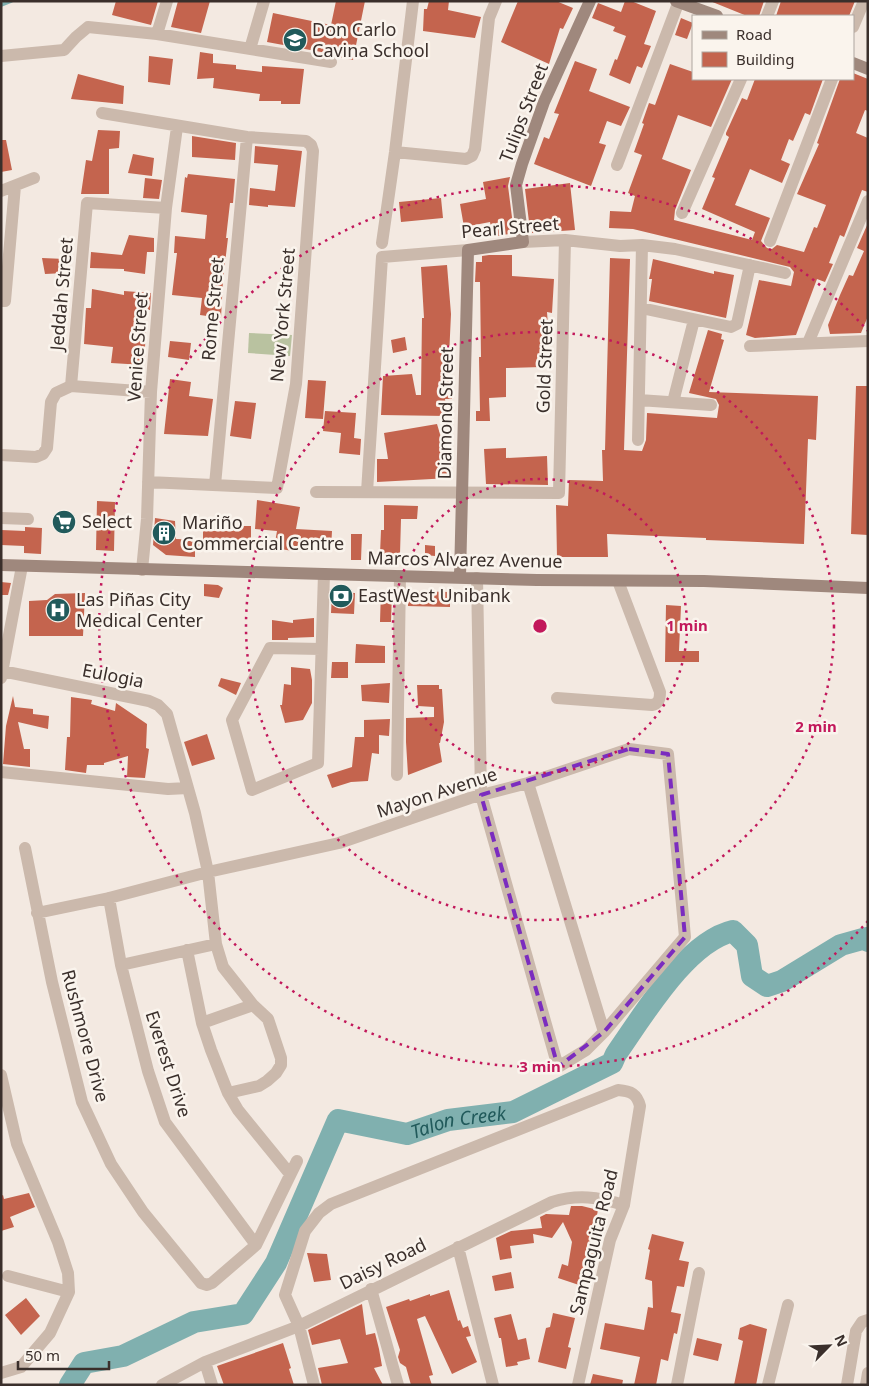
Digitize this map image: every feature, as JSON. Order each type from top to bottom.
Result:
[{"type":"main road","name":"Tulips Street","points":[[523,242],[516,185],[544,102],[590,1]]},
{"type":"main road","points":[[678,2],[714,15]]},
{"type":"main road","points":[[854,63],[868,69]]},
{"type":"main road","name":"Pearl Street","points":[[468,250],[523,242]]},
{"type":"main road","name":"Diamond Street","points":[[460,578],[468,250]]},
{"type":"main road","name":"Marcos Alvarez Avenue","points":[[1,565],[460,578],[704,581],[868,588]]},
{"type":"street","points":[[157,34],[167,1]]},
{"type":"street","points":[[250,49],[264,1]]},
{"type":"street","points":[[382,243],[413,1]]},
{"type":"street","points":[[395,152],[466,159],[472,156],[476,149],[489,18],[496,1]]},
{"type":"street","points":[[768,15],[774,1]]},
{"type":"street","points":[[854,25],[864,1]]},
{"type":"street","points":[[616,165],[678,2]]},
{"type":"street","points":[[1,56],[64,50],[88,27],[157,34],[331,62]]},
{"type":"street","points":[[682,214],[741,80]]},
{"type":"street","points":[[770,241],[832,80]]},
{"type":"street","points":[[102,113],[177,127],[247,137]]},
{"type":"street","name":"Venice Street","points":[[142,570],[147,519],[151,392],[166,208],[177,127]]},
{"type":"street","name":"New York Street","points":[[215,485],[277,488],[296,384],[313,151],[311,145],[306,141],[247,137]]},
{"type":"street","name":"Rome Street","points":[[215,485],[247,137]]},
{"type":"street","points":[[1,191],[34,178]]},
{"type":"street","points":[[3,301],[15,186]]},
{"type":"street","points":[[808,343],[868,201]]},
{"type":"street","name":"Jeddah Street","points":[[71,386],[88,203],[166,208]]},
{"type":"street","name":"Pearl Street","points":[[523,242],[565,240],[620,246],[642,245],[675,249],[785,273]]},
{"type":"street","name":"Gold Street","points":[[462,493],[559,493],[565,240]]},
{"type":"street","points":[[638,440],[642,245]]},
{"type":"street","name":"Pearl Street","points":[[367,492],[382,258],[468,250]]},
{"type":"street","points":[[641,308],[731,327],[737,324],[750,265]]},
{"type":"street","points":[[673,402],[694,320]]},
{"type":"street","points":[[750,346],[868,341]]},
{"type":"street","points":[[1,455],[36,457],[43,454],[47,448],[50,402],[56,393],[71,386],[151,392]]},
{"type":"street","points":[[639,400],[710,406]]},
{"type":"street","points":[[148,482],[215,485]]},
{"type":"street","points":[[316,492],[462,493]]},
{"type":"street","points":[[1,518],[28,519]]},
{"type":"street","points":[[2,675],[3,652],[22,566]]},
{"type":"street","points":[[321,648],[270,648],[232,720],[252,790],[318,763],[324,574]]},
{"type":"street","points":[[398,775],[400,576]]},
{"type":"street","points":[[478,578],[481,795],[558,1067],[586,1050],[604,1032],[528,783]]},
{"type":"street","points":[[558,698],[652,705],[660,700],[660,692],[618,581]]},
{"type":"street","name":"Eulogia","points":[[2,675],[149,701],[158,705],[167,714],[195,813],[208,872],[216,944],[223,967],[253,1005]]},
{"type":"street","name":"Mayon Avenue","points":[[37,913],[109,898],[208,872],[339,843],[481,795],[528,783],[628,748],[668,754],[685,937],[604,1032]]},
{"type":"street","points":[[1,772],[168,789],[188,788]]},
{"type":"street","name":"Rushmore Drive","points":[[25,848],[52,982],[82,1102],[111,1164],[143,1212],[201,1283],[207,1285],[212,1283],[256,1245]]},
{"type":"street","name":"Everest Drive","points":[[109,898],[121,965],[148,1071],[165,1122],[256,1245]]},
{"type":"street","points":[[121,965],[216,944]]},
{"type":"street","points":[[187,950],[202,1023],[228,1093],[238,1110],[290,1174]]},
{"type":"street","points":[[202,1023],[253,1005],[268,1019],[280,1051],[280,1066],[276,1073],[259,1086],[228,1093]]},
{"type":"street","points":[[1,1075],[17,1144],[58,1242],[68,1273],[69,1292],[50,1333],[20,1367],[1,1373]]},
{"type":"street","name":"Sampaguita Road","points":[[299,1326],[285,1295],[305,1231],[319,1213],[331,1204],[618,1090],[630,1091],[637,1096],[640,1106],[624,1204],[610,1240],[578,1385]]},
{"type":"street","points":[[256,1245],[296,1161]]},
{"type":"street","name":"Daisy Road","points":[[162,1385],[205,1362],[299,1326],[552,1202],[569,1196],[604,1198],[624,1204]]},
{"type":"street","points":[[458,1247],[493,1385]]},
{"type":"street","points":[[4,1274],[69,1292]]},
{"type":"street","points":[[677,1385],[699,1274]]},
{"type":"street","points":[[372,1289],[398,1385]]},
{"type":"street","points":[[768,1385],[788,1305]]},
{"type":"street","points":[[847,1385],[856,1331],[862,1322],[868,1320]]},
{"type":"street","points":[[299,1326],[314,1385]]},
{"type":"street","points":[[205,1362],[212,1385]]},
{"type":"street","points":[[866,1385],[868,1373]]},
{"type":"highlighted area","points":[[629,749],[668,754],[685,937],[604,1032],[558,1067],[481,795]]},
{"type":"green space","points":[[249,333],[292,335],[290,356],[248,353]]},
{"type":"building","points":[[116,1],[158,1],[151,25],[112,15]]},
{"type":"building","points":[[178,1],[210,1],[201,33],[171,27]]},
{"type":"building","name":"Don Carlo Cavina School","points":[[336,1],[365,1],[353,60],[337,57],[332,54],[267,42],[273,13],[331,25]]},
{"type":"building","points":[[429,1],[449,1],[448,10],[481,17],[475,38],[423,31],[424,9],[427,9]]},
{"type":"building","points":[[518,1],[556,1],[573,8],[563,29],[560,28],[549,64],[501,42]]},
{"type":"building","points":[[625,1],[631,1],[656,11],[644,44],[651,46],[642,68],[637,66],[630,84],[609,75],[626,36],[613,31],[615,27],[592,18],[598,3],[621,12]]},
{"type":"building","points":[[710,1],[764,1],[759,15],[745,15]]},
{"type":"building","points":[[781,1],[855,1],[849,15],[776,15]]},
{"type":"building","points":[[681,18],[692,23],[687,39],[675,35]]},
{"type":"building","points":[[200,52],[213,54],[213,63],[236,65],[236,69],[262,72],[262,66],[304,69],[300,104],[281,104],[281,101],[259,101],[260,94],[213,88],[214,78],[197,79]]},
{"type":"building","points":[[149,56],[173,59],[170,85],[148,82]]},
{"type":"building","points":[[575,61],[597,69],[589,91],[630,107],[621,126],[607,121],[599,143],[606,145],[591,186],[534,164],[544,137],[549,139],[559,114],[554,113]]},
{"type":"building","points":[[670,64],[692,72],[692,80],[732,80],[711,127],[678,115],[662,159],[691,170],[675,210],[674,220],[752,240],[755,232],[702,209],[715,178],[712,177],[729,137],[726,133],[742,98],[747,100],[755,80],[823,80],[810,115],[805,113],[793,141],[789,139],[781,160],[790,164],[782,183],[750,169],[735,205],[770,218],[761,241],[767,248],[772,249],[777,245],[804,252],[814,227],[817,228],[826,205],[797,194],[819,144],[817,143],[840,80],[854,80],[854,73],[868,79],[868,111],[865,110],[856,133],[868,138],[868,192],[862,190],[844,237],[840,235],[829,263],[833,264],[825,282],[817,279],[796,335],[755,338],[746,335],[759,280],[791,286],[794,272],[790,267],[633,229],[609,228],[610,211],[631,212],[635,196],[628,193],[642,155],[634,152],[649,103],[655,105]]},
{"type":"building","points":[[78,74],[124,86],[123,104],[71,99]]},
{"type":"building","points":[[98,130],[120,131],[119,148],[109,149],[109,194],[81,194],[86,160],[92,161]]},
{"type":"building","points":[[192,136],[236,143],[235,160],[192,157]]},
{"type":"building","points":[[1,140],[6,140],[12,170],[1,172]]},
{"type":"building","points":[[255,146],[302,151],[295,207],[249,205],[250,188],[275,191],[278,165],[254,163]]},
{"type":"building","points":[[133,154],[154,158],[152,176],[128,173]]},
{"type":"building","points":[[188,174],[235,179],[233,203],[230,203],[226,238],[228,238],[221,318],[200,315],[202,298],[172,295],[177,253],[174,253],[175,236],[205,239],[207,215],[181,212],[185,177],[187,178]]},
{"type":"building","points":[[510,177],[508,186],[514,233],[493,237],[490,222],[464,227],[460,204],[486,199],[483,182]]},
{"type":"building","points":[[145,178],[162,180],[159,199],[143,198]]},
{"type":"building","points":[[570,183],[575,230],[532,233],[532,230],[530,230],[525,189]]},
{"type":"building","points":[[441,198],[443,218],[401,222],[399,202]]},
{"type":"building","points":[[868,223],[868,316],[861,333],[830,334],[828,325],[840,295],[849,275],[853,276],[864,251],[857,248]]},
{"type":"building","points":[[129,235],[154,238],[154,252],[147,252],[145,274],[124,271],[124,269],[90,268],[91,252],[122,255]]},
{"type":"building","points":[[512,255],[512,276],[554,279],[552,313],[547,312],[549,339],[541,339],[542,367],[506,368],[506,397],[489,398],[490,421],[476,421],[476,411],[480,411],[479,357],[481,357],[480,282],[475,282],[476,262],[482,262],[482,256]]},
{"type":"building","points":[[42,258],[65,259],[65,273],[45,274]]},
{"type":"building","points":[[610,258],[630,259],[624,450],[642,451],[646,440],[647,413],[717,418],[719,405],[716,399],[689,393],[708,330],[722,334],[721,339],[724,340],[709,392],[818,396],[816,440],[808,439],[804,544],[607,534],[608,557],[557,557],[556,505],[568,506],[569,480],[603,481],[602,450],[605,450]]},
{"type":"building","points":[[653,259],[714,274],[714,271],[734,275],[726,318],[649,301],[652,279],[649,279]]},
{"type":"building","points":[[447,265],[451,314],[448,378],[452,378],[452,399],[445,399],[447,416],[381,415],[383,376],[412,374],[416,395],[421,395],[422,318],[424,318],[421,267]]},
{"type":"building","points":[[92,289],[124,295],[124,291],[151,293],[150,310],[137,309],[138,329],[146,329],[144,365],[111,363],[113,347],[84,344],[86,308],[91,308]]},
{"type":"building","points":[[405,337],[407,350],[393,353],[391,340]]},
{"type":"building","points":[[170,341],[191,343],[189,360],[168,357]]},
{"type":"building","points":[[170,379],[191,382],[189,396],[213,399],[208,436],[164,434]]},
{"type":"building","points":[[308,380],[326,381],[323,419],[305,418]]},
{"type":"building","points":[[856,386],[868,386],[868,535],[851,534]]},
{"type":"building","points":[[235,401],[256,403],[251,439],[230,436]]},
{"type":"building","points":[[325,411],[356,413],[354,438],[361,439],[360,455],[339,453],[341,433],[323,431]]},
{"type":"building","points":[[437,424],[442,441],[444,467],[449,467],[450,478],[377,482],[377,459],[388,459],[384,433]]},
{"type":"building","points":[[506,448],[506,458],[547,456],[548,485],[486,484],[484,449]]},
{"type":"building","points":[[257,500],[300,507],[296,529],[332,531],[331,549],[293,547],[293,551],[274,548],[277,531],[255,529]]},
{"type":"building","points":[[97,501],[115,502],[114,551],[96,550]]},
{"type":"building","points":[[384,505],[418,506],[417,519],[401,519],[400,554],[380,554],[381,530],[384,530]]},
{"type":"building","points":[[155,518],[175,521],[176,539],[203,540],[203,531],[233,531],[233,526],[251,526],[251,548],[195,549],[195,557],[166,555],[153,545]]},
{"type":"building","points":[[25,527],[42,528],[41,554],[24,553],[24,546],[1,545],[1,530],[25,531]]},
{"type":"building","points":[[351,534],[362,534],[361,560],[351,560]]},
{"type":"building","points":[[425,545],[435,546],[435,556],[425,555]]},
{"type":"building","points":[[1,582],[11,583],[8,595],[1,595]]},
{"type":"building","points":[[204,584],[218,585],[223,588],[219,598],[204,596]]},
{"type":"building","points":[[381,590],[392,590],[391,622],[380,622]]},
{"type":"building","points":[[408,591],[450,592],[450,607],[408,606]]},
{"type":"building","points":[[332,592],[355,593],[354,614],[331,613]]},
{"type":"building","points":[[85,593],[83,636],[29,636],[29,601],[47,600],[55,594]]},
{"type":"building","points":[[666,605],[681,606],[679,651],[699,651],[699,662],[665,662]]},
{"type":"building","points":[[314,618],[314,637],[272,640],[272,620],[293,623],[293,620]]},
{"type":"building","points":[[356,644],[385,646],[385,663],[355,663]]},
{"type":"building","points":[[332,662],[348,662],[348,678],[331,678]]},
{"type":"building","points":[[291,667],[310,669],[312,703],[303,720],[285,723],[280,705],[282,705],[284,684],[291,685]]},
{"type":"building","points":[[221,678],[241,683],[236,695],[218,686]]},
{"type":"building","points":[[390,683],[389,703],[362,701],[361,685]]},
{"type":"building","points":[[417,685],[439,685],[439,689],[442,689],[444,722],[439,743],[442,762],[408,775],[406,718],[434,717],[434,707],[418,706]]},
{"type":"building","points":[[13,696],[15,707],[33,709],[33,714],[49,716],[48,729],[18,722],[24,749],[30,749],[30,767],[3,764],[6,726]]},
{"type":"building","points":[[71,697],[92,700],[91,704],[115,711],[116,703],[147,724],[146,748],[149,749],[145,778],[127,777],[128,756],[104,763],[104,765],[87,765],[86,773],[65,770],[67,737],[70,737]]},
{"type":"building","points":[[390,719],[389,736],[379,735],[379,754],[372,753],[368,781],[351,782],[332,788],[327,775],[352,767],[355,737],[364,737],[364,720]]},
{"type":"building","points":[[207,734],[215,759],[192,766],[184,742]]},
{"type":"building","points":[[29,1193],[35,1207],[10,1217],[14,1227],[1,1231],[1,1196],[3,1195],[4,1199]]},
{"type":"building","points":[[571,1206],[582,1206],[598,1210],[593,1235],[595,1236],[592,1252],[594,1253],[590,1267],[587,1266],[582,1286],[558,1278],[562,1264],[568,1266],[572,1242],[563,1222],[552,1238],[533,1234],[534,1243],[510,1246],[512,1258],[500,1260],[496,1238],[511,1231],[542,1228],[540,1217],[546,1214],[569,1215]]},
{"type":"building","points":[[652,1234],[684,1242],[679,1260],[689,1262],[684,1287],[677,1286],[671,1312],[681,1314],[677,1334],[674,1333],[668,1361],[661,1359],[656,1385],[634,1385],[640,1357],[600,1349],[605,1323],[644,1330],[648,1307],[653,1308],[652,1281],[645,1279],[650,1250],[648,1249]]},
{"type":"building","points":[[307,1253],[327,1254],[331,1280],[314,1282]]},
{"type":"building","points":[[511,1272],[514,1288],[495,1291],[492,1276]]},
{"type":"building","points":[[449,1290],[458,1321],[460,1320],[463,1328],[468,1326],[471,1336],[466,1337],[477,1362],[452,1374],[425,1316],[417,1319],[433,1375],[429,1376],[432,1385],[411,1385],[406,1367],[400,1363],[398,1357],[400,1350],[386,1307],[409,1299],[410,1301]]},
{"type":"building","points":[[26,1298],[40,1316],[21,1335],[5,1315]]},
{"type":"building","points":[[362,1304],[366,1335],[375,1333],[382,1366],[374,1368],[383,1385],[322,1385],[318,1368],[348,1363],[340,1339],[312,1345],[308,1330]]},
{"type":"building","points":[[553,1313],[575,1318],[568,1347],[571,1348],[566,1369],[538,1362],[546,1328],[550,1327]]},
{"type":"building","points":[[511,1314],[518,1340],[526,1338],[530,1359],[517,1362],[518,1365],[506,1367],[501,1338],[499,1338],[494,1318]]},
{"type":"building","points":[[750,1324],[767,1329],[756,1385],[734,1385],[743,1341],[738,1339],[740,1328]]},
{"type":"building","points":[[697,1338],[722,1344],[718,1361],[693,1355]]},
{"type":"building","points":[[283,1343],[294,1385],[224,1385],[217,1366]]},
{"type":"building","points":[[593,1374],[623,1380],[622,1385],[590,1385]]},
{"type":"waterway","points":[[1,5],[11,1]]},
{"type":"waterway","name":"Talon Creek","points":[[70,1385],[84,1363],[123,1356],[194,1322],[243,1314],[276,1263],[338,1120],[407,1134],[448,1120],[513,1112],[612,1063],[616,1054],[652,1001],[682,965],[716,938],[733,931],[747,945],[752,976],[767,986],[782,981],[841,945],[866,938],[868,941]]},
{"type":"place","name":"Don Carlo Cavina School","points":[[295,40]]},
{"type":"place","name":"Select","points":[[64,522]]},
{"type":"place","name":"Mariño Commercial Centre","points":[[164,533]]},
{"type":"place","name":"EastWest Unibank","points":[[341,596]]},
{"type":"place","name":"Las Piñas City Medical Center","points":[[58,610]]}]
